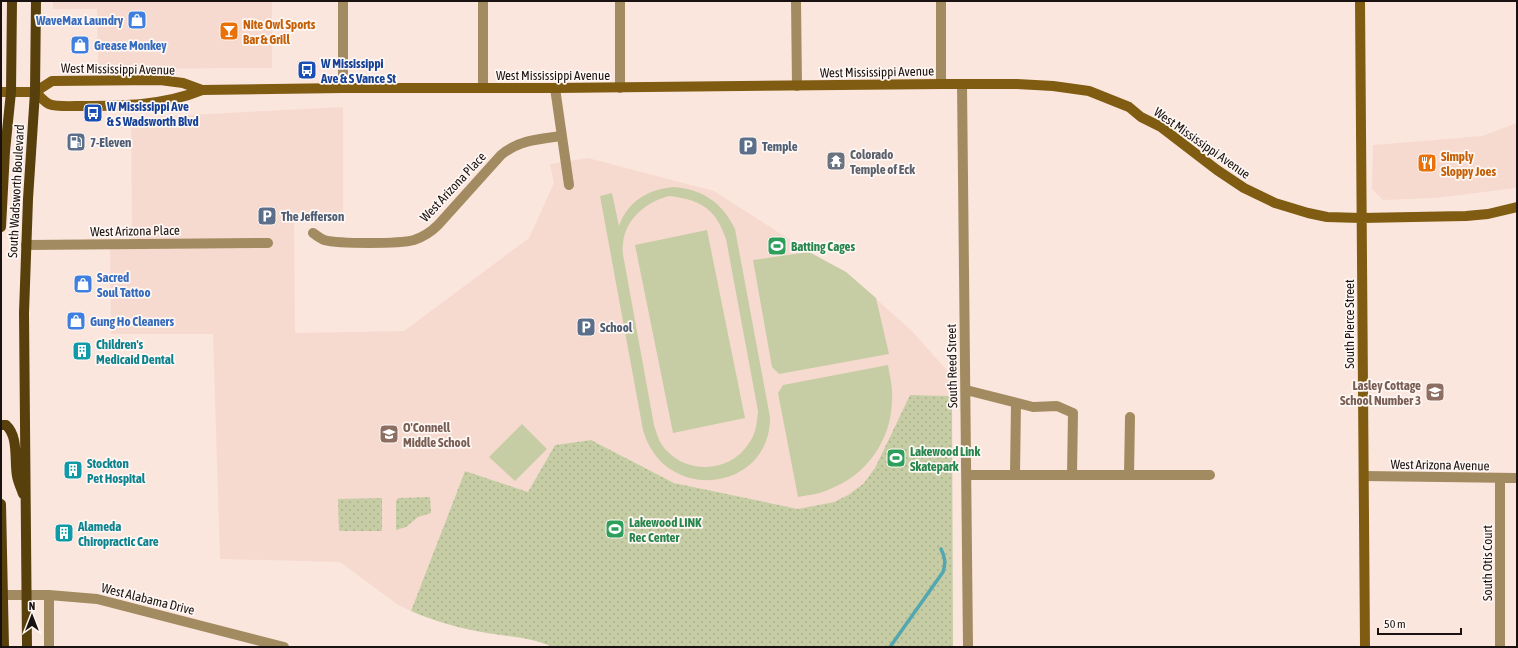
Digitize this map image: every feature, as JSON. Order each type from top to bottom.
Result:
[{"type":"main road","name":"South Wadsworth Boulevard","points":[[1,227],[6,92],[12,1]]},
{"type":"main road","name":"South Wadsworth Boulevard","points":[[27,647],[24,313],[26,245],[35,92],[36,1]]},
{"type":"main road","name":"South Pierce Street","points":[[1360,1],[1365,647]]},
{"type":"main road","name":"West Mississippi Avenue","points":[[202,90],[183,83],[167,81],[52,81],[35,92],[49,104],[108,106],[164,101],[181,98],[202,90],[343,88],[620,88],[940,84],[1017,84],[1053,86],[1082,90],[1101,95],[1129,107],[1141,117],[1161,127],[1226,176],[1259,196],[1275,204],[1308,213],[1327,217],[1361,218],[1488,214],[1517,207]]},
{"type":"main road","points":[[6,92],[35,92]]},
{"type":"main road","points":[[1,425],[6,425],[12,430],[17,478],[25,499]]},
{"type":"main road","points":[[1,504],[4,647]]},
{"type":"street","points":[[343,1],[343,88]]},
{"type":"street","points":[[483,1],[483,88]]},
{"type":"street","points":[[620,1],[620,88]]},
{"type":"street","points":[[796,1],[797,86]]},
{"type":"street","points":[[940,84],[941,1]]},
{"type":"street","name":"South Reed Street","points":[[962,84],[968,647]]},
{"type":"street","points":[[555,88],[569,185]]},
{"type":"street","name":"West Arizona Place","points":[[313,233],[322,239],[345,242],[401,242],[416,239],[430,232],[438,225],[508,149],[526,141],[561,136]]},
{"type":"street","name":"West Arizona Place","points":[[26,245],[268,243]]},
{"type":"street","points":[[966,390],[1033,407],[1057,406],[1073,413],[1072,475]]},
{"type":"street","points":[[1015,475],[1016,403]]},
{"type":"street","points":[[1130,417],[1130,475]]},
{"type":"street","points":[[966,475],[1210,475]]},
{"type":"street","name":"West Arizona Avenue","points":[[1364,476],[1517,478]]},
{"type":"street","name":"South Otis Court","points":[[1500,478],[1500,647]]},
{"type":"street","points":[[49,594],[49,647]]},
{"type":"street","name":"West Alabama Drive","points":[[3,595],[49,594],[111,602],[284,647]]},
{"type":"shaded area","points":[[53,1],[272,1],[272,68],[98,69],[97,9],[53,9]]},
{"type":"shaded area","points":[[343,107],[343,213],[294,213],[295,333],[404,331],[529,238],[554,183],[550,164],[588,158],[714,191],[809,252],[846,272],[912,331],[952,376],[952,396],[910,395],[875,468],[863,484],[848,495],[834,502],[798,509],[674,483],[591,440],[555,445],[528,492],[465,471],[411,611],[398,605],[340,562],[220,559],[213,334],[111,334],[110,244],[132,244],[131,118]]},
{"type":"shaded area","points":[[1517,123],[1517,188],[1435,198],[1383,200],[1372,189],[1373,145],[1482,136]]},
{"type":"green space","points":[[673,187],[683,188],[702,194],[717,204],[724,211],[735,229],[770,417],[766,442],[754,461],[736,474],[715,480],[693,479],[672,470],[655,454],[643,430],[600,196],[612,193],[619,226],[623,217],[633,203],[647,194]],"holes":[[[669,196],[690,200],[705,207],[712,213],[722,228],[726,239],[758,411],[755,432],[742,452],[722,464],[711,467],[699,467],[677,459],[665,449],[658,436],[654,425],[623,254],[625,235],[632,219],[638,213],[652,203]]]},
{"type":"green space","points":[[707,230],[745,418],[673,433],[635,245]]},
{"type":"green space","points":[[809,252],[846,272],[876,298],[889,354],[779,374],[772,367],[753,260]]},
{"type":"green space","points":[[888,365],[892,391],[891,414],[888,428],[875,454],[855,475],[843,483],[826,491],[798,497],[778,393],[783,385]]},
{"type":"green space","points":[[910,395],[952,396],[953,647],[552,647],[528,639],[458,627],[411,611],[465,471],[528,492],[555,445],[591,440],[674,483],[798,509],[834,502],[848,495],[863,484],[875,468]]},
{"type":"green space","points":[[522,424],[547,449],[515,481],[489,457]]},
{"type":"green space","points":[[430,497],[431,513],[418,517],[406,527],[396,530],[396,501],[398,498]]},
{"type":"green space","points":[[382,498],[382,531],[339,531],[338,499]]},
{"type":"waterway","points":[[890,647],[943,572],[945,560],[941,549]]},
{"type":"place","name":"WaveMax Laundry","points":[[137,20]]},
{"type":"place","name":"Nite Owl Sports Bar & Grill","points":[[229,31]]},
{"type":"place","name":"Grease Monkey","points":[[80,45]]},
{"type":"place","name":"W Mississippi Ave & S Vance St","points":[[307,70]]},
{"type":"place","name":"W Mississippi Ave & S Wadsworth Blvd","points":[[93,113]]},
{"type":"place","name":"7-Eleven","points":[[76,142]]},
{"type":"place","name":"Temple","points":[[748,146]]},
{"type":"place","name":"Colorado Temple of Eck","points":[[836,161]]},
{"type":"place","name":"Simply Sloppy Joes","points":[[1427,163]]},
{"type":"place","name":"The Jefferson","points":[[267,216]]},
{"type":"place","name":"Batting Cages","points":[[777,246]]},
{"type":"place","name":"Sacred Soul Tattoo","points":[[83,284]]},
{"type":"place","name":"Gung Ho Cleaners","points":[[76,321]]},
{"type":"place","name":"School","points":[[586,327]]},
{"type":"place","name":"Children's Medicaid Dental","points":[[82,351]]},
{"type":"place","name":"Lasley Cottage School Number 3","points":[[1435,392]]},
{"type":"place","name":"O'Connell Middle School","points":[[389,434]]},
{"type":"place","name":"Lakewood Link Skatepark","points":[[896,458]]},
{"type":"place","name":"Stockton Pet Hospital","points":[[73,470]]},
{"type":"place","name":"Lakewood LINK Rec Center","points":[[615,529]]},
{"type":"place","name":"Alameda Chiropractic Care","points":[[64,533]]}]
